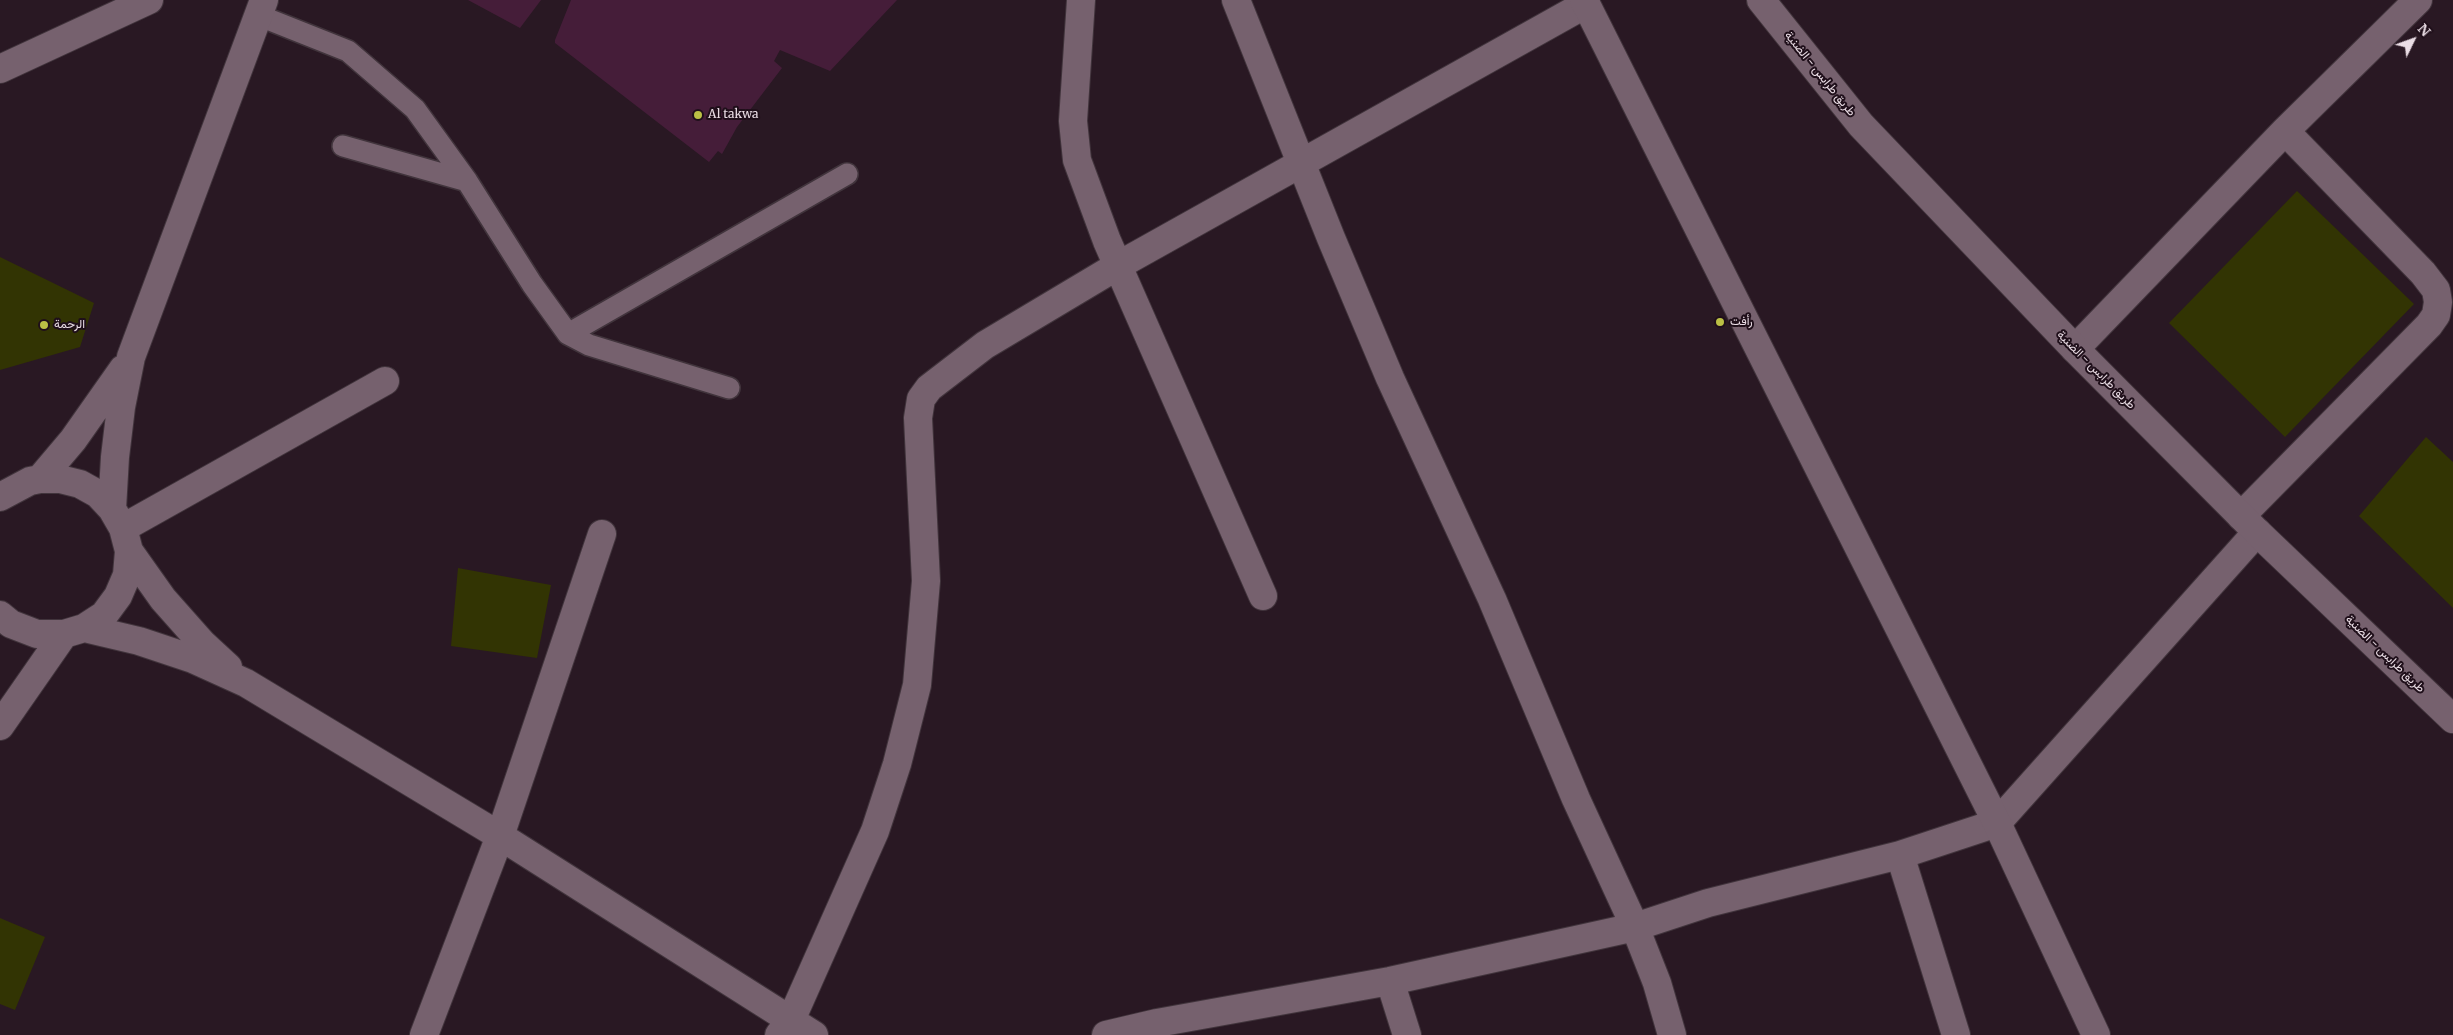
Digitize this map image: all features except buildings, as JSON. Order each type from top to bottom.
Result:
[{"type":"street","points":[[0,70],[149,0]]},
{"type":"street","points":[[1081,0],[1073,121],[1077,160],[1118,265],[1263,596]]},
{"type":"street","points":[[1236,0],[1390,378],[1492,599],[1576,798],[1635,927],[1657,983],[1672,1035]]},
{"type":"street","name":"طريق طرابس - الضنية","points":[[1761,0],[1861,125],[2076,349],[2249,524],[2453,719]]},
{"type":"street","points":[[2076,349],[2285,131],[2418,0]]},
{"type":"street","points":[[785,1028],[875,831],[897,764],[916,685],[926,580],[918,418],[921,399],[929,388],[985,344],[1118,265],[1585,2],[1997,823],[2096,1035]]},
{"type":"street","points":[[0,726],[74,631],[104,615],[118,596],[127,575],[116,449],[131,357],[262,8]]},
{"type":"street","points":[[1106,1035],[1157,1023],[1390,981],[1635,927],[1708,904],[1900,855],[1997,823],[2249,524],[2436,315],[2438,302],[2436,290],[2424,273],[2285,131]]},
{"type":"street","points":[[0,497],[35,480],[73,440],[131,357]]},
{"type":"street","points":[[122,529],[385,381]]},
{"type":"street","points":[[0,474],[35,480],[60,479],[80,484],[98,494],[122,529],[163,599],[202,643],[246,682]]},
{"type":"street","points":[[424,1035],[500,836],[602,534]]},
{"type":"street","points":[[0,615],[11,624],[37,634],[74,631],[139,642],[194,660],[246,682],[500,836],[785,1028],[814,1035]]},
{"type":"street","points":[[1900,855],[1956,1035]]},
{"type":"street","points":[[1390,981],[1408,1035]]},
{"type":"lane","points":[[262,8],[348,51],[415,109],[467,181],[532,284],[568,334],[589,345],[729,388]]},
{"type":"lane","points":[[343,146],[467,181]]},
{"type":"lane","points":[[568,334],[847,174]]},
{"type":"shaded area","points":[[468,0],[541,0],[520,28]]},
{"type":"shaded area","name":"Al takwa","points":[[571,0],[897,0],[830,71],[780,50],[774,61],[782,68],[737,127],[722,154],[718,151],[709,162],[555,43]]},
{"type":"place","name":"Al takwa","points":[[698,115]]},
{"type":"place","name":"رأفت","points":[[1720,322]]},
{"type":"place","name":"الرحمة","points":[[44,325]]}]
